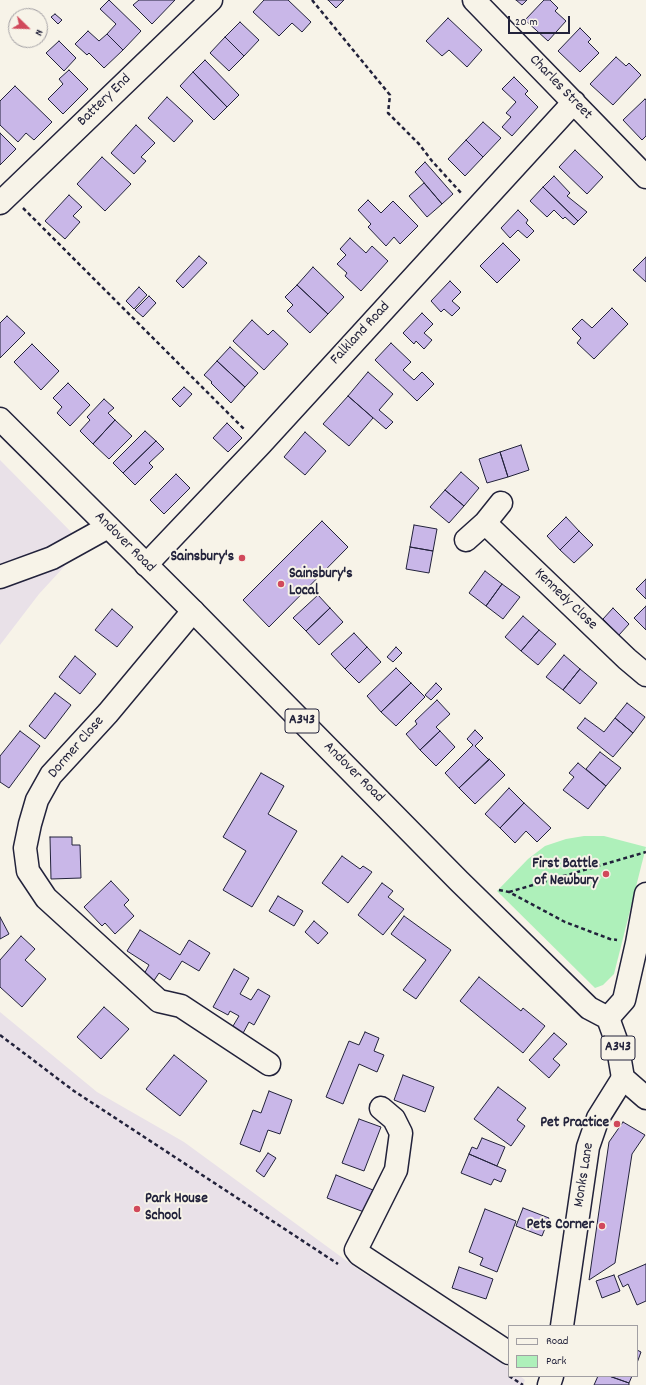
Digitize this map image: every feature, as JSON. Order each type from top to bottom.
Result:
[{"type":"street","name":"Battery End","points":[[4,199],[211,0]]},
{"type":"street","name":"Charles Street","points":[[474,0],[645,173]]},
{"type":"street","name":"Falkland Road","points":[[146,565],[260,445],[574,102]]},
{"type":"street","name":"Andover Road","points":[[0,419],[193,611],[459,881],[589,1008],[608,1018]]},
{"type":"street","points":[[466,540],[485,523],[502,503]]},
{"type":"street","name":"Kennedy Close","points":[[485,523],[627,660],[646,675]]},
{"type":"street","points":[[0,577],[52,558],[108,527]]},
{"type":"street","name":"Dormer Close","points":[[193,611],[108,713],[51,775],[37,800],[25,848],[28,871],[46,898],[159,1002],[180,1006],[269,1064]]},
{"type":"street","points":[[608,1018],[624,1000],[646,894]]},
{"type":"street","name":"A343","points":[[608,1018],[618,1048],[623,1078],[646,1098]]},
{"type":"street","name":"Monks Lane","points":[[562,1325],[588,1147],[598,1118],[623,1078]]},
{"type":"street","points":[[381,1108],[394,1119],[401,1133],[396,1170],[356,1250],[359,1254],[506,1362]]},
{"type":"path","points":[[312,0],[390,95],[388,113],[420,144],[432,161],[476,209]]},
{"type":"path","points":[[4,199],[260,445]]},
{"type":"path","points":[[509,892],[646,852]]},
{"type":"path","points":[[494,888],[509,892],[565,922],[610,939],[637,943]]},
{"type":"path","points":[[0,1035],[74,1091],[345,1268]]},
{"type":"path","points":[[511,1377],[523,1385]]},
{"type":"shaded area","points":[[0,460],[84,545],[39,594],[0,645]]},
{"type":"shaded area","name":"Park House School","points":[[0,1012],[97,1092],[184,1142],[366,1275],[393,1286],[508,1367],[508,1377],[521,1377],[525,1380],[523,1385],[0,1385]]},
{"type":"green space","points":[[584,836],[604,836],[646,847],[614,974],[603,985],[595,988],[497,891],[528,859],[545,846],[566,839]]},
{"type":"building","points":[[109,0],[141,31],[123,50],[107,34],[116,24],[100,9]]},
{"type":"building","points":[[139,0],[175,0],[152,24],[133,5]]},
{"type":"building","points":[[264,0],[288,0],[311,22],[302,32],[292,23],[279,36],[253,12]]},
{"type":"building","points":[[328,0],[344,0],[336,8]]},
{"type":"building","points":[[516,0],[527,0],[522,5]]},
{"type":"building","points":[[544,0],[550,0],[558,8],[555,11],[566,21],[548,41],[525,20]]},
{"type":"building","points":[[55,14],[62,20],[58,24],[51,17]]},
{"type":"building","points":[[448,18],[482,50],[467,67],[449,50],[442,56],[426,41]]},
{"type":"building","points":[[240,22],[259,40],[244,56],[225,37]]},
{"type":"building","points":[[580,28],[591,39],[588,42],[599,53],[580,72],[558,51]]},
{"type":"building","points":[[88,31],[99,41],[107,34],[123,50],[104,68],[89,53],[87,55],[75,44]]},
{"type":"building","points":[[225,37],[244,56],[229,71],[210,53]]},
{"type":"building","points":[[59,41],[76,58],[64,71],[46,53]]},
{"type":"building","points":[[616,57],[626,66],[629,63],[641,75],[613,105],[590,84]]},
{"type":"building","points":[[205,60],[239,95],[227,107],[193,72]]},
{"type":"building","points":[[69,70],[88,89],[63,114],[48,99],[63,84],[59,79]]},
{"type":"building","points":[[193,72],[227,107],[214,120],[180,86]]},
{"type":"building","points":[[514,77],[528,91],[525,94],[538,107],[512,136],[502,127],[511,117],[506,113],[516,102],[502,89]]},
{"type":"building","points":[[15,86],[52,122],[34,140],[26,133],[18,142],[0,125],[0,101]]},
{"type":"building","points":[[167,97],[193,121],[174,142],[148,118]]},
{"type":"building","points":[[645,99],[646,136],[642,140],[623,120]]},
{"type":"building","points":[[483,122],[501,138],[483,157],[466,140]]},
{"type":"building","points":[[136,125],[155,143],[141,157],[146,161],[134,174],[111,153]]},
{"type":"building","points":[[0,133],[16,149],[0,165]]},
{"type":"building","points":[[466,140],[483,157],[465,176],[448,159]]},
{"type":"building","points":[[575,150],[603,177],[587,194],[559,167]]},
{"type":"building","points":[[102,157],[131,184],[105,211],[77,184]]},
{"type":"building","points":[[425,162],[453,194],[442,204],[415,172]]},
{"type":"building","points":[[554,176],[570,193],[567,196],[587,212],[578,221],[543,187]]},
{"type":"building","points":[[424,183],[442,204],[427,217],[409,196]]},
{"type":"building","points":[[543,187],[578,221],[574,225],[565,217],[563,219],[554,210],[547,217],[530,201]]},
{"type":"building","points":[[69,195],[82,207],[73,216],[80,222],[65,239],[45,221]]},
{"type":"building","points":[[368,200],[381,213],[393,201],[418,226],[400,244],[394,237],[386,246],[368,227],[371,224],[358,210]]},
{"type":"building","points":[[518,210],[528,220],[526,223],[534,231],[527,238],[518,230],[510,238],[501,228]]},
{"type":"building","points":[[350,238],[366,253],[372,246],[388,261],[361,291],[345,276],[347,273],[337,264],[346,255],[340,249]]},
{"type":"building","points":[[503,243],[520,260],[497,283],[480,266]]},
{"type":"building","points":[[199,256],[207,263],[183,288],[176,281]]},
{"type":"building","points":[[646,257],[646,282],[633,270]]},
{"type":"building","points":[[313,267],[344,297],[328,314],[297,285]]},
{"type":"building","points":[[450,281],[461,292],[452,301],[460,308],[452,316],[444,309],[441,312],[431,301]]},
{"type":"building","points":[[297,285],[328,314],[310,333],[287,311],[293,305],[285,297]]},
{"type":"building","points":[[139,287],[147,295],[134,309],[126,301]]},
{"type":"building","points":[[149,296],[156,303],[143,317],[135,310]]},
{"type":"building","points":[[612,308],[628,324],[594,359],[577,343],[581,338],[572,329],[582,319],[592,328]]},
{"type":"building","points":[[422,313],[433,324],[424,333],[432,340],[424,349],[416,341],[414,344],[403,333]]},
{"type":"building","points":[[7,316],[25,333],[0,358],[0,323]]},
{"type":"building","points":[[252,320],[268,335],[273,330],[288,344],[264,370],[233,341]]},
{"type":"building","points":[[391,343],[411,362],[403,370],[414,380],[422,372],[434,384],[417,401],[375,360]]},
{"type":"building","points":[[32,344],[59,371],[41,390],[14,362]]},
{"type":"building","points":[[230,347],[258,373],[245,387],[217,361]]},
{"type":"building","points":[[217,361],[245,387],[231,403],[204,375]]},
{"type":"building","points":[[368,372],[393,394],[379,410],[393,422],[386,429],[348,396]]},
{"type":"building","points":[[68,383],[90,405],[70,426],[57,413],[62,407],[53,398]]},
{"type":"building","points":[[184,387],[192,394],[180,407],[172,399]]},
{"type":"building","points":[[348,396],[373,418],[349,446],[323,424]]},
{"type":"building","points":[[104,399],[114,408],[108,413],[115,420],[93,444],[80,431],[90,420],[87,417]]},
{"type":"building","points":[[115,420],[132,436],[109,459],[93,444]]},
{"type":"building","points":[[227,423],[242,438],[228,452],[213,438]]},
{"type":"building","points":[[145,431],[156,441],[123,473],[113,463]]},
{"type":"building","points":[[305,432],[326,451],[305,475],[284,457]]},
{"type":"building","points":[[156,441],[164,449],[149,463],[153,467],[135,485],[123,473]]},
{"type":"building","points":[[521,445],[529,470],[508,477],[500,452]]},
{"type":"building","points":[[500,452],[508,477],[487,483],[479,459]]},
{"type":"building","points":[[461,472],[479,488],[464,506],[445,490]]},
{"type":"building","points":[[176,474],[190,488],[164,514],[150,500]]},
{"type":"building","points":[[445,490],[464,506],[449,523],[430,507]]},
{"type":"building","points":[[566,517],[579,531],[560,550],[547,536]]},
{"type":"building","points":[[322,521],[348,547],[269,627],[243,600]]},
{"type":"building","points":[[414,525],[437,529],[433,551],[410,547]]},
{"type":"building","points":[[579,531],[593,545],[574,563],[560,550]]},
{"type":"building","points":[[410,547],[433,551],[429,573],[406,569]]},
{"type":"building","points":[[485,571],[502,584],[486,606],[469,593]]},
{"type":"building","points":[[646,579],[646,599],[636,589]]},
{"type":"building","points":[[502,584],[520,597],[503,619],[486,606]]},
{"type":"building","points":[[318,595],[330,608],[306,631],[293,618]]},
{"type":"building","points":[[646,606],[646,630],[634,618]]},
{"type":"building","points":[[330,608],[343,622],[319,645],[306,631]]},
{"type":"building","points":[[613,608],[629,624],[619,635],[603,619]]},
{"type":"building","points":[[112,609],[133,627],[117,647],[95,630]]},
{"type":"building","points":[[523,616],[539,630],[521,651],[505,637]]},
{"type":"building","points":[[539,630],[556,644],[538,665],[521,651]]},
{"type":"building","points":[[354,633],[367,647],[345,669],[331,654]]},
{"type":"building","points":[[367,647],[381,662],[359,683],[345,669]]},
{"type":"building","points":[[396,647],[402,653],[393,662],[387,657]]},
{"type":"building","points":[[564,655],[580,669],[563,690],[546,677]]},
{"type":"building","points":[[75,656],[96,674],[80,694],[59,677]]},
{"type":"building","points":[[396,668],[411,683],[381,712],[367,696]]},
{"type":"building","points":[[580,669],[597,683],[580,704],[563,690]]},
{"type":"building","points":[[411,683],[425,697],[396,726],[381,712]]},
{"type":"building","points":[[436,683],[442,689],[431,700],[425,695]]},
{"type":"building","points":[[55,693],[71,705],[45,739],[29,726]]},
{"type":"building","points":[[437,700],[450,714],[436,727],[440,731],[420,750],[406,734],[417,724],[415,721]]},
{"type":"building","points":[[627,703],[645,717],[633,733],[615,718]]},
{"type":"building","points":[[585,718],[604,732],[615,718],[633,733],[613,757],[577,728]]},
{"type":"building","points":[[475,730],[483,738],[475,746],[489,760],[459,788],[445,773],[473,745],[467,739]]},
{"type":"building","points":[[20,731],[40,746],[9,788],[0,782],[0,756]]},
{"type":"building","points":[[440,731],[455,747],[436,766],[420,750]]},
{"type":"building","points":[[600,752],[621,768],[606,786],[586,769]]},
{"type":"building","points":[[489,759],[505,775],[475,804],[459,788]]},
{"type":"building","points":[[578,763],[606,786],[588,809],[563,790],[574,777],[569,773]]},
{"type":"building","points":[[261,773],[284,786],[268,814],[297,831],[252,907],[223,890],[246,851],[223,837]]},
{"type":"building","points":[[509,788],[524,803],[500,828],[485,814]]},
{"type":"building","points":[[524,803],[551,828],[537,842],[526,831],[515,843],[500,828]]},
{"type":"building","points":[[50,837],[72,837],[72,845],[80,845],[81,878],[51,879]]},
{"type":"building","points":[[342,856],[360,869],[363,866],[372,872],[348,903],[322,883]]},
{"type":"building","points":[[111,881],[129,900],[124,905],[134,916],[115,934],[105,923],[102,926],[84,907]]},
{"type":"building","points":[[382,883],[393,891],[388,897],[404,909],[383,935],[358,915]]},
{"type":"building","points":[[278,896],[303,911],[294,926],[269,911]]},
{"type":"building","points":[[404,916],[451,950],[416,999],[403,990],[426,960],[391,934]]},
{"type":"building","points":[[0,917],[9,934],[0,939]]},
{"type":"building","points":[[314,921],[328,933],[318,944],[305,932]]},
{"type":"building","points":[[140,930],[180,955],[189,940],[210,953],[199,971],[182,961],[170,980],[159,973],[153,982],[143,976],[149,965],[127,951]]},
{"type":"building","points":[[21,936],[35,949],[25,960],[46,979],[22,1007],[0,987],[0,960]]},
{"type":"building","points":[[234,969],[249,978],[240,994],[251,1000],[258,989],[270,996],[254,1025],[249,1022],[241,1037],[230,1031],[239,1016],[230,1011],[228,1015],[213,1007]]},
{"type":"building","points":[[479,977],[521,1011],[523,1008],[545,1026],[523,1053],[460,1001]]},
{"type":"building","points":[[104,1007],[129,1029],[101,1059],[77,1037]]},
{"type":"building","points":[[365,1032],[379,1038],[374,1051],[384,1055],[377,1072],[359,1064],[343,1104],[326,1097],[349,1041],[359,1045]]},
{"type":"building","points":[[554,1033],[567,1044],[553,1059],[560,1065],[549,1078],[529,1060]]},
{"type":"building","points":[[174,1055],[207,1081],[180,1116],[146,1089]]},
{"type":"building","points":[[403,1075],[434,1087],[425,1112],[394,1100]]},
{"type":"building","points":[[498,1087],[526,1108],[517,1120],[525,1126],[511,1146],[474,1119]]},
{"type":"building","points":[[269,1091],[292,1100],[280,1134],[268,1130],[260,1152],[240,1144],[253,1110],[261,1113]]},
{"type":"building","points":[[359,1119],[381,1127],[364,1171],[342,1163]]},
{"type":"building","points":[[623,1122],[645,1135],[632,1154],[615,1263],[589,1280],[609,1142]]},
{"type":"building","points":[[482,1138],[505,1147],[497,1166],[469,1154],[472,1147],[477,1149]]},
{"type":"building","points":[[268,1153],[276,1158],[264,1177],[256,1171]]},
{"type":"building","points":[[469,1154],[506,1170],[501,1182],[494,1179],[491,1185],[461,1173]]},
{"type":"building","points":[[336,1175],[373,1190],[364,1212],[327,1198]]},
{"type":"building","points":[[523,1208],[549,1218],[542,1236],[516,1226]]},
{"type":"building","points":[[485,1209],[516,1221],[497,1272],[480,1265],[483,1258],[469,1252]]},
{"type":"building","points":[[646,1264],[646,1301],[637,1305],[628,1284],[623,1287],[618,1276]]},
{"type":"building","points":[[459,1267],[493,1279],[486,1299],[452,1288]]},
{"type":"building","points":[[614,1275],[620,1291],[602,1298],[596,1281]]},
{"type":"building","points":[[638,1350],[641,1352],[638,1360]]},
{"type":"building","points":[[598,1377],[612,1377],[629,1383],[629,1385],[594,1385]]},
{"type":"building","points":[[612,1377],[632,1377],[629,1383]]},
{"type":"place","name":"Sainsbury's","points":[[242,558]]},
{"type":"place","name":"Sainsbury's Local","points":[[281,584]]},
{"type":"place","name":"First Battle of Newbury","points":[[606,874]]},
{"type":"place","name":"Pet Practice","points":[[617,1124]]},
{"type":"place","name":"Park House School","points":[[137,1209]]},
{"type":"place","name":"Pets Corner","points":[[602,1226]]}]
